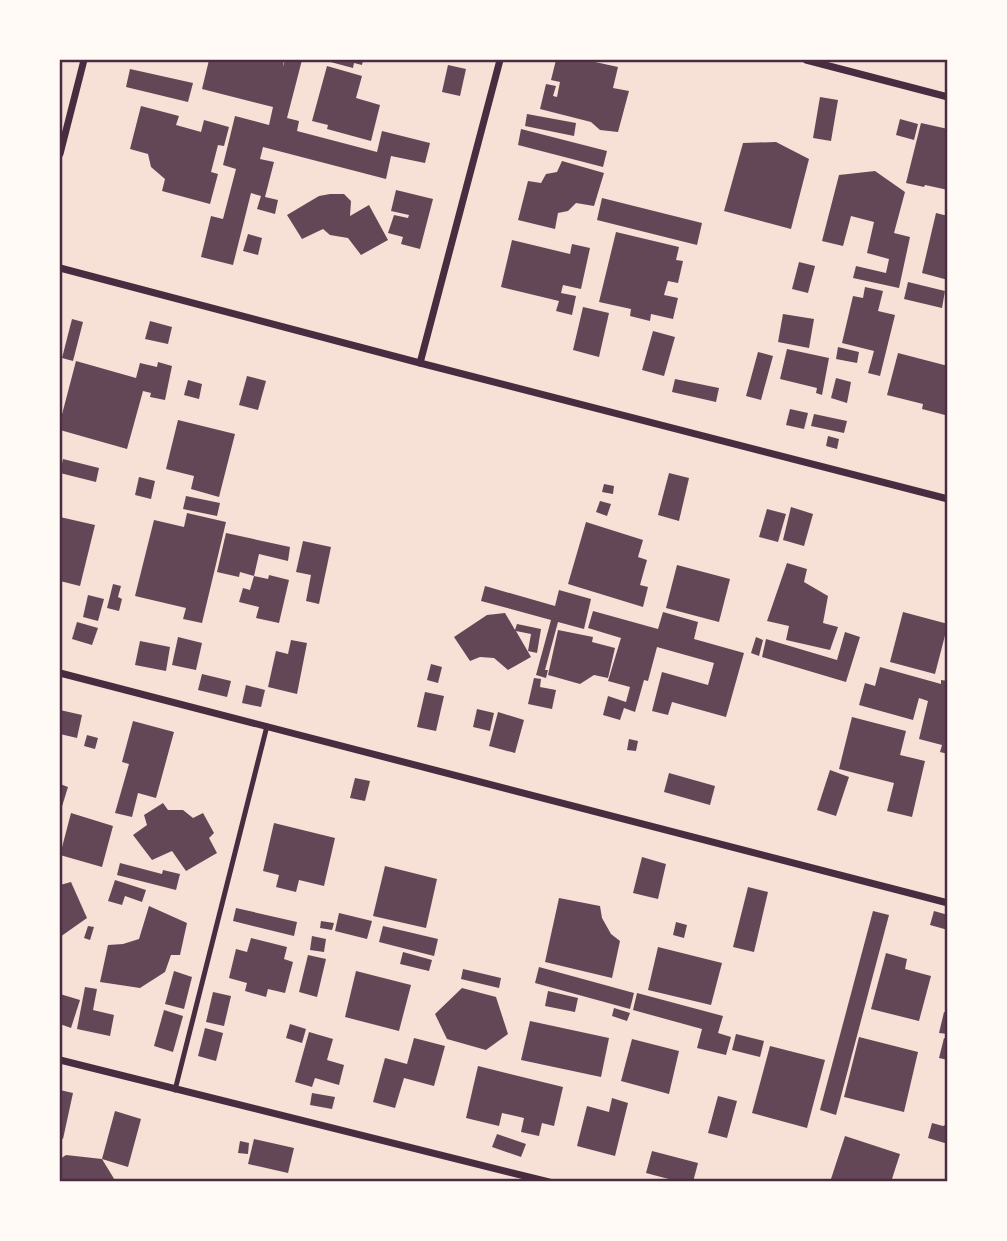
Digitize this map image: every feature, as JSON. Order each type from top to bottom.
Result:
[{"type":"street","points":[[60,154],[84,60]]},
{"type":"street","points":[[420,363],[500,60]]},
{"type":"street","points":[[806,60],[947,97]]},
{"type":"street","points":[[60,268],[947,499]]},
{"type":"street","points":[[60,673],[947,903]]},
{"type":"street","points":[[60,1060],[549,1181]]},
{"type":"lane","points":[[175,1090],[267,726]]},
{"type":"building","points":[[209,60],[284,60],[283,67],[285,60],[302,60],[287,118],[299,121],[297,131],[377,152],[382,131],[430,143],[425,163],[391,156],[386,179],[263,147],[260,159],[274,162],[265,197],[278,200],[275,214],[257,209],[261,196],[251,193],[233,265],[201,257],[211,216],[223,219],[236,169],[223,165],[235,116],[269,125],[273,107],[202,89]]},
{"type":"building","points":[[323,60],[363,60],[362,65],[354,63],[353,68]]},
{"type":"building","points":[[556,60],[586,60],[618,67],[613,88],[629,91],[618,132],[600,130],[591,122],[540,109],[546,84],[556,86],[553,96],[557,97],[560,82],[551,80]]},
{"type":"building","points":[[448,65],[466,69],[460,96],[442,92]]},
{"type":"building","points":[[327,66],[362,76],[356,98],[380,105],[371,141],[327,129],[328,125],[312,121]]},
{"type":"building","points":[[130,69],[193,83],[188,102],[126,87]]},
{"type":"building","points":[[820,97],[838,100],[831,141],[813,138]]},
{"type":"building","points":[[141,106],[179,116],[176,125],[201,132],[204,120],[229,127],[224,146],[218,145],[211,172],[218,174],[210,204],[162,191],[165,179],[151,167],[148,154],[130,149]]},
{"type":"building","points":[[527,114],[576,123],[574,136],[525,126]]},
{"type":"building","points":[[900,119],[918,124],[914,140],[896,135]]},
{"type":"building","points":[[921,123],[948,129],[948,190],[906,183]]},
{"type":"building","points":[[521,129],[607,151],[603,167],[518,145]]},
{"type":"building","points":[[776,142],[809,159],[791,229],[724,211],[743,143]]},
{"type":"building","points":[[562,161],[604,173],[594,206],[576,203],[568,211],[558,213],[555,229],[518,220],[528,181],[541,183],[546,174],[557,172]]},
{"type":"building","points":[[875,171],[905,192],[894,233],[910,237],[899,288],[853,278],[856,266],[886,273],[889,259],[867,253],[874,222],[851,216],[843,246],[822,241],[839,175]]},
{"type":"building","points":[[396,190],[433,199],[420,249],[401,244],[403,237],[388,233],[394,215],[408,218],[409,215],[391,211]]},
{"type":"building","points":[[344,194],[351,201],[350,216],[369,205],[388,240],[361,255],[348,238],[330,235],[323,229],[302,239],[287,215],[319,196]]},
{"type":"building","points":[[602,198],[702,223],[697,245],[597,220]]},
{"type":"building","points":[[936,213],[948,216],[948,280],[922,273]]},
{"type":"building","points":[[616,232],[679,247],[676,260],[683,261],[678,283],[668,281],[664,295],[678,298],[673,319],[651,314],[650,321],[630,316],[631,309],[599,302]]},
{"type":"building","points":[[248,234],[262,238],[258,255],[243,251]]},
{"type":"building","points":[[512,240],[570,254],[572,244],[590,248],[581,289],[563,285],[561,293],[576,296],[572,315],[556,311],[559,301],[501,287]]},
{"type":"building","points":[[799,262],[815,266],[808,293],[792,289]]},
{"type":"building","points":[[908,282],[945,291],[942,308],[904,299]]},
{"type":"building","points":[[865,287],[883,291],[878,311],[895,315],[880,376],[868,373],[874,351],[842,343],[853,296],[863,298]]},
{"type":"building","points":[[583,307],[609,313],[599,357],[573,350]]},
{"type":"building","points":[[783,314],[814,319],[809,348],[778,342]]},
{"type":"building","points":[[72,319],[83,322],[73,361],[62,358]]},
{"type":"building","points":[[150,321],[172,327],[168,344],[145,339]]},
{"type":"building","points":[[653,331],[675,337],[664,376],[642,370]]},
{"type":"building","points":[[838,347],[859,352],[857,363],[836,359]]},
{"type":"building","points":[[787,349],[829,358],[822,395],[816,393],[817,388],[780,379]]},
{"type":"building","points":[[758,352],[773,356],[761,400],[746,396]]},
{"type":"building","points":[[898,353],[948,366],[948,411],[945,415],[922,409],[923,404],[887,395]]},
{"type":"building","points":[[76,361],[136,378],[140,363],[157,367],[158,362],[172,366],[165,400],[150,397],[151,393],[143,391],[127,449],[60,430]]},
{"type":"building","points":[[247,376],[266,381],[258,410],[239,405]]},
{"type":"building","points":[[836,378],[851,382],[847,403],[831,398]]},
{"type":"building","points":[[675,379],[719,388],[716,402],[672,392]]},
{"type":"building","points":[[188,380],[202,384],[199,399],[184,395]]},
{"type":"building","points":[[790,409],[808,413],[804,429],[786,425]]},
{"type":"building","points":[[814,414],[847,421],[844,433],[811,426]]},
{"type":"building","points":[[178,420],[235,434],[219,497],[191,489],[194,476],[166,469]]},
{"type":"building","points":[[828,436],[839,439],[837,449],[826,446]]},
{"type":"building","points":[[63,459],[99,468],[96,482],[60,473]]},
{"type":"building","points":[[669,473],[689,478],[679,521],[658,515]]},
{"type":"building","points":[[139,477],[155,481],[151,499],[135,495]]},
{"type":"building","points":[[604,484],[614,486],[613,494],[602,492]]},
{"type":"building","points":[[186,496],[220,503],[217,516],[183,509]]},
{"type":"building","points":[[600,501],[611,504],[607,516],[596,512]]},
{"type":"building","points":[[791,507],[813,514],[804,546],[783,540]]},
{"type":"building","points":[[767,509],[786,514],[778,542],[759,537]]},
{"type":"building","points":[[187,513],[226,522],[202,623],[183,619],[186,608],[135,596],[154,520],[184,527]]},
{"type":"building","points":[[60,517],[95,525],[80,586],[60,581]]},
{"type":"building","points":[[586,522],[643,540],[638,557],[647,560],[640,585],[648,587],[643,607],[568,584]]},
{"type":"building","points":[[226,533],[290,547],[288,561],[259,554],[254,576],[240,572],[239,577],[217,572]]},
{"type":"building","points":[[303,541],[331,547],[319,604],[306,601],[311,575],[296,572]]},
{"type":"building","points":[[787,563],[807,569],[804,582],[828,596],[823,623],[838,627],[830,650],[786,640],[789,626],[767,621]]},
{"type":"building","points":[[677,565],[730,579],[719,622],[666,608]]},
{"type":"building","points":[[269,575],[289,580],[279,623],[256,618],[259,607],[239,602],[243,588],[250,590],[254,576],[268,579]]},
{"type":"building","points":[[113,584],[121,586],[118,597],[122,599],[119,611],[107,608]]},
{"type":"building","points":[[485,586],[555,606],[559,590],[591,599],[584,629],[558,622],[545,670],[548,670],[546,678],[536,675],[551,620],[481,601]]},
{"type":"building","points":[[88,595],[104,599],[98,621],[83,617]]},
{"type":"building","points":[[593,611],[658,629],[663,612],[698,622],[694,639],[744,653],[726,717],[672,702],[668,715],[652,711],[662,672],[708,685],[714,663],[657,647],[648,681],[644,680],[635,712],[624,708],[620,720],[603,715],[608,696],[626,702],[630,687],[608,681],[621,638],[588,628]]},
{"type":"building","points":[[903,612],[948,624],[935,674],[890,662]]},
{"type":"building","points":[[505,613],[515,630],[517,624],[541,629],[537,653],[528,651],[531,634],[516,631],[531,657],[508,670],[494,658],[480,657],[470,661],[454,637],[487,615]]},
{"type":"building","points":[[77,622],[98,628],[92,645],[72,639]]},
{"type":"building","points":[[558,630],[593,637],[592,642],[615,648],[608,678],[594,675],[580,684],[548,675]]},
{"type":"building","points":[[845,632],[860,637],[846,682],[762,657],[766,639],[837,660]]},
{"type":"building","points":[[178,637],[202,643],[196,670],[172,665]]},
{"type":"building","points":[[756,637],[763,640],[759,656],[751,653]]},
{"type":"building","points":[[291,640],[307,643],[297,694],[268,687],[276,651],[288,654]]},
{"type":"building","points":[[140,641],[170,647],[166,671],[135,665]]},
{"type":"building","points":[[431,664],[442,667],[438,683],[427,680]]},
{"type":"building","points":[[880,667],[941,684],[941,680],[948,681],[948,754],[940,752],[942,745],[919,739],[928,701],[919,698],[913,720],[859,705],[865,683],[875,686]]},
{"type":"building","points":[[202,674],[231,681],[227,697],[198,690]]},
{"type":"building","points":[[534,678],[541,679],[540,687],[556,690],[552,709],[528,704]]},
{"type":"building","points":[[246,685],[265,690],[261,707],[242,703]]},
{"type":"building","points":[[425,692],[444,696],[436,731],[417,727]]},
{"type":"building","points":[[477,709],[494,713],[490,731],[473,727]]},
{"type":"building","points":[[60,710],[82,715],[77,738],[60,734]]},
{"type":"building","points":[[498,712],[524,720],[515,753],[489,746]]},
{"type":"building","points":[[852,717],[906,731],[900,755],[925,761],[912,817],[887,811],[894,783],[839,769]]},
{"type":"building","points":[[133,721],[174,732],[156,798],[138,793],[132,817],[115,813],[129,764],[122,762]]},
{"type":"building","points":[[87,735],[98,738],[95,749],[84,746]]},
{"type":"building","points":[[629,739],[638,741],[636,751],[627,750]]},
{"type":"building","points":[[830,770],[849,777],[836,816],[817,810]]},
{"type":"building","points":[[669,773],[715,786],[710,805],[664,792]]},
{"type":"building","points":[[355,778],[370,781],[365,801],[350,798]]},
{"type":"building","points":[[60,784],[68,787],[60,813]]},
{"type":"building","points":[[163,803],[168,810],[183,810],[193,818],[203,813],[214,833],[209,838],[217,853],[186,871],[172,851],[152,860],[133,835],[147,825],[144,815]]},
{"type":"building","points":[[71,813],[113,826],[102,867],[60,855]]},
{"type":"building","points":[[274,823],[335,838],[324,886],[299,880],[296,892],[276,887],[279,875],[263,871]]},
{"type":"building","points":[[642,857],[666,864],[658,899],[633,893]]},
{"type":"building","points":[[120,863],[162,874],[163,870],[180,874],[176,890],[117,875]]},
{"type":"building","points":[[385,866],[437,879],[426,928],[373,916]]},
{"type":"building","points":[[115,880],[146,890],[142,902],[125,896],[122,905],[108,901]]},
{"type":"building","points":[[71,882],[87,918],[60,937],[60,885]]},
{"type":"building","points":[[748,887],[768,892],[754,952],[733,947]]},
{"type":"building","points":[[559,898],[600,906],[602,918],[611,934],[620,941],[612,978],[545,962]]},
{"type":"building","points":[[149,906],[187,923],[180,955],[171,955],[165,972],[140,988],[100,982],[108,945],[139,939]]},
{"type":"building","points":[[236,908],[297,922],[294,936],[233,921]]},
{"type":"building","points":[[873,911],[889,915],[836,1115],[820,1110]]},
{"type":"building","points":[[934,911],[948,915],[948,930],[930,925]]},
{"type":"building","points":[[339,913],[372,921],[367,939],[335,931]]},
{"type":"building","points":[[321,921],[334,923],[332,930],[320,928]]},
{"type":"building","points":[[676,922],[687,925],[684,938],[673,935]]},
{"type":"building","points":[[88,926],[94,927],[90,940],[84,938]]},
{"type":"building","points":[[383,926],[438,939],[434,956],[379,942]]},
{"type":"building","points":[[312,936],[326,939],[324,952],[310,950]]},
{"type":"building","points":[[251,938],[287,947],[284,959],[293,962],[285,993],[268,989],[266,997],[245,991],[247,983],[229,978],[236,949],[247,952]]},
{"type":"building","points":[[658,947],[722,963],[711,1005],[648,990]]},
{"type":"building","points":[[403,952],[432,960],[429,971],[400,964]]},
{"type":"building","points":[[886,953],[907,959],[905,969],[931,976],[919,1021],[871,1009]]},
{"type":"building","points":[[308,955],[326,959],[317,997],[299,992]]},
{"type":"building","points":[[539,967],[634,993],[630,1009],[535,983]]},
{"type":"building","points":[[463,969],[501,978],[499,988],[461,979]]},
{"type":"building","points":[[174,971],[192,977],[184,1009],[165,1004]]},
{"type":"building","points":[[356,971],[411,985],[399,1031],[345,1017]]},
{"type":"building","points":[[85,987],[97,989],[93,1010],[114,1015],[110,1036],[77,1029]]},
{"type":"building","points":[[462,988],[496,997],[508,1034],[486,1050],[447,1039],[435,1014]]},
{"type":"building","points":[[548,991],[578,998],[575,1012],[545,1006]]},
{"type":"building","points":[[213,992],[231,996],[224,1026],[206,1022]]},
{"type":"building","points":[[637,993],[723,1016],[718,1033],[731,1037],[726,1055],[697,1048],[702,1029],[633,1010]]},
{"type":"building","points":[[60,994],[80,1000],[71,1028],[60,1024]]},
{"type":"building","points":[[614,1008],[630,1013],[627,1021],[612,1016]]},
{"type":"building","points":[[164,1010],[183,1016],[173,1052],[154,1046]]},
{"type":"building","points":[[944,1012],[948,1013],[948,1034],[939,1033]]},
{"type":"building","points":[[530,1021],[609,1038],[601,1077],[521,1060]]},
{"type":"building","points":[[290,1024],[306,1029],[302,1043],[286,1038]]},
{"type":"building","points":[[205,1028],[223,1033],[216,1061],[198,1056]]},
{"type":"building","points":[[309,1032],[333,1039],[327,1060],[344,1065],[339,1085],[315,1078],[312,1087],[295,1082]]},
{"type":"building","points":[[736,1034],[764,1041],[760,1057],[732,1050]]},
{"type":"building","points":[[859,1037],[918,1052],[904,1112],[844,1097]]},
{"type":"building","points":[[414,1038],[445,1046],[434,1086],[404,1078],[395,1108],[373,1102],[385,1058],[407,1064]]},
{"type":"building","points":[[944,1038],[948,1039],[948,1060],[939,1058]]},
{"type":"building","points":[[632,1039],[679,1051],[669,1094],[621,1081]]},
{"type":"building","points":[[770,1046],[825,1060],[807,1128],[752,1113]]},
{"type":"building","points":[[478,1066],[563,1087],[554,1126],[542,1123],[539,1136],[521,1132],[524,1118],[502,1113],[499,1126],[466,1118]]},
{"type":"building","points":[[60,1090],[73,1093],[63,1139],[60,1138]]},
{"type":"building","points":[[312,1093],[335,1097],[332,1109],[310,1105]]},
{"type":"building","points":[[718,1096],[737,1101],[727,1138],[708,1133]]},
{"type":"building","points":[[612,1098],[628,1103],[615,1156],[577,1146],[587,1106],[609,1112]]},
{"type":"building","points":[[115,1111],[141,1119],[128,1167],[102,1159]]},
{"type":"building","points":[[932,1123],[943,1126],[948,1124],[948,1144],[928,1138]]},
{"type":"building","points":[[497,1134],[526,1144],[521,1157],[492,1147]]},
{"type":"building","points":[[845,1136],[900,1154],[891,1182],[830,1182]]},
{"type":"building","points":[[254,1139],[294,1148],[288,1173],[248,1164]]},
{"type":"building","points":[[240,1141],[249,1143],[248,1154],[238,1153]]},
{"type":"building","points":[[652,1151],[698,1163],[693,1182],[680,1182],[646,1173]]},
{"type":"building","points":[[66,1155],[102,1159],[116,1182],[60,1182],[60,1159]]}]
